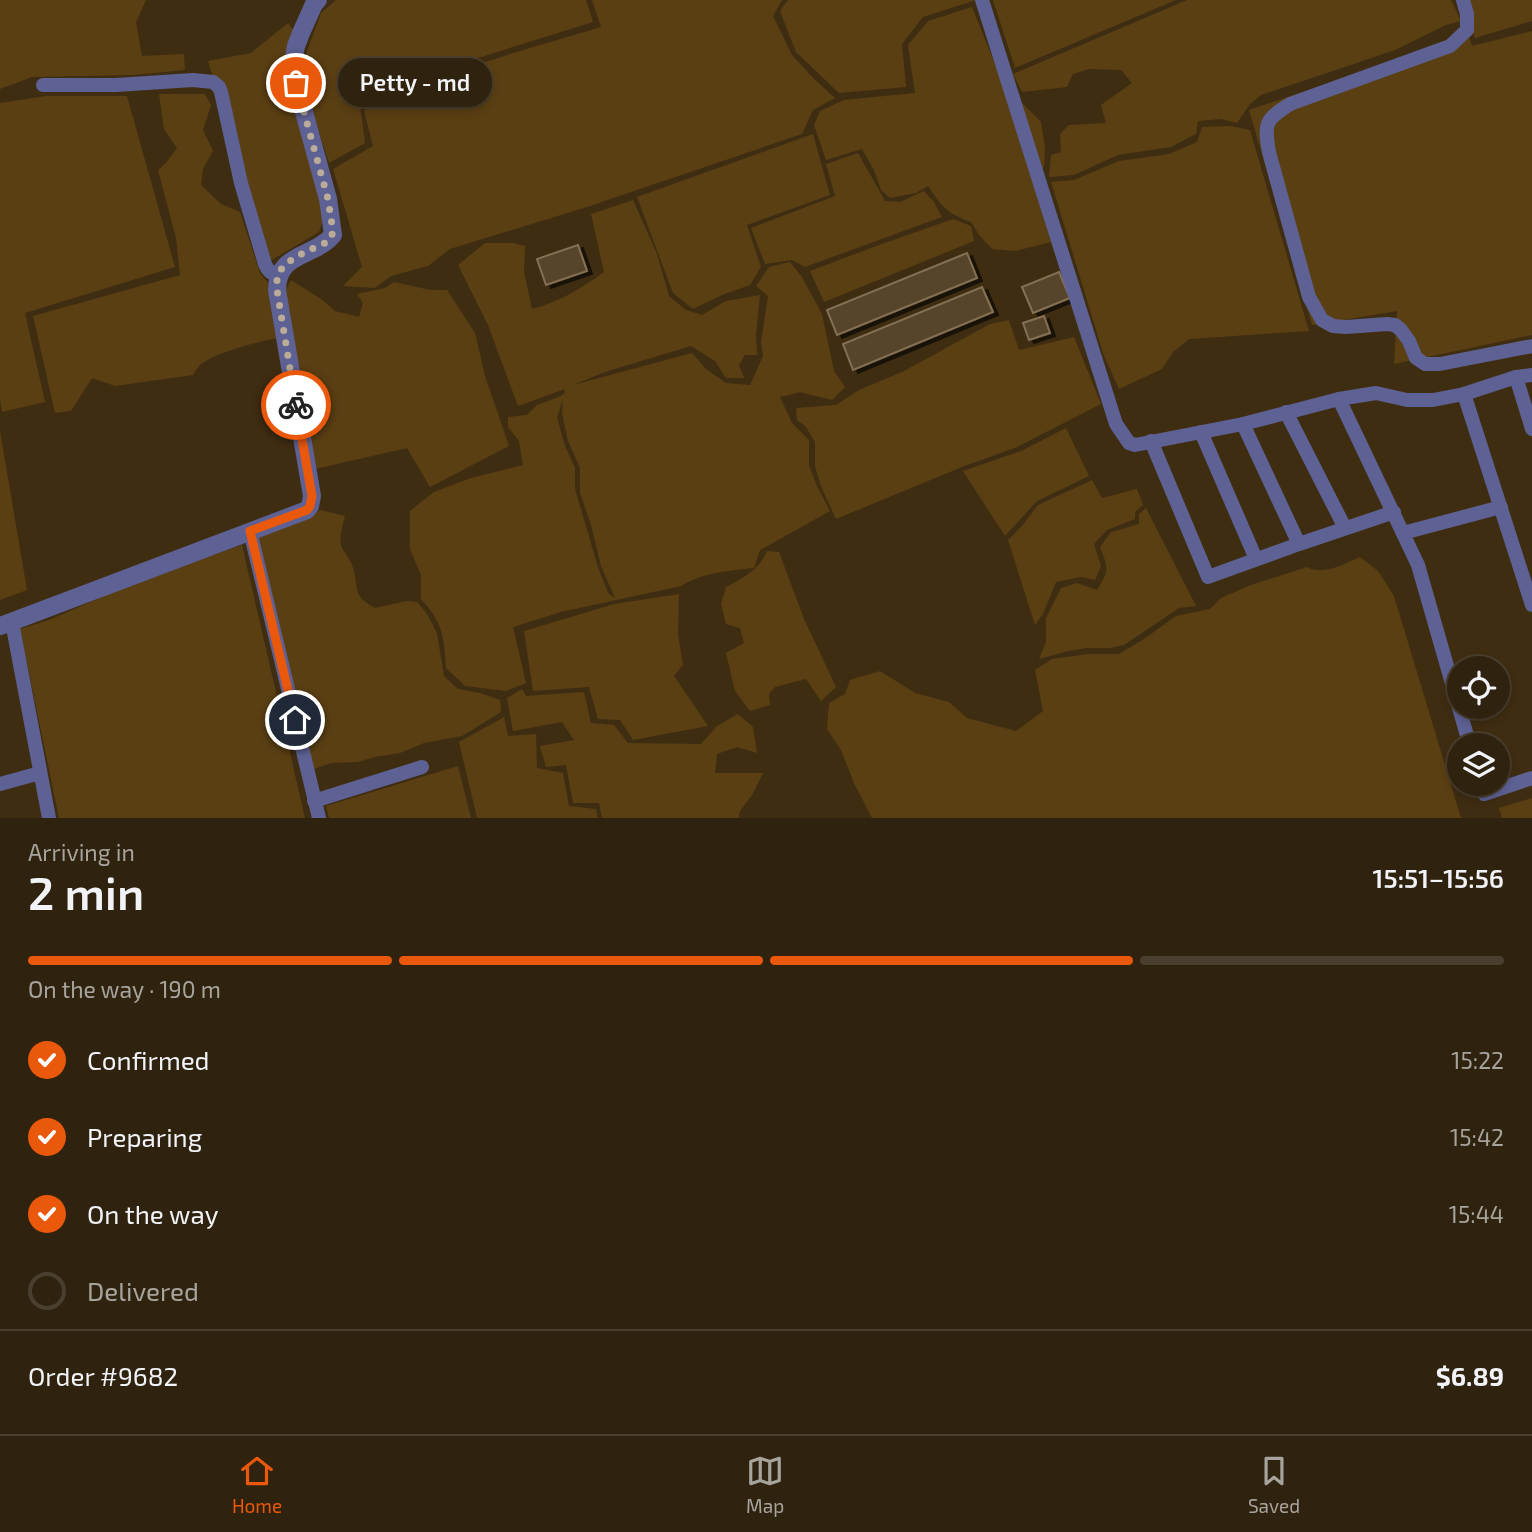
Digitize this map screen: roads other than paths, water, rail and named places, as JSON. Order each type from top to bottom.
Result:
[{"type":"street","points":[[49,818],[6,624],[307,510],[312,502],[277,279],[288,262],[327,242],[333,235],[328,199],[293,63],[301,33],[318,0]]},
{"type":"street","points":[[982,0],[1116,424],[1129,443],[1135,445],[1243,424],[1339,399],[1376,393],[1407,400],[1433,400],[1532,374]]},
{"type":"street","points":[[1463,0],[1467,14],[1466,30],[1450,46],[1290,104],[1271,116],[1266,132],[1269,152],[1309,297],[1322,320],[1333,326],[1395,326],[1409,341],[1416,358],[1425,364],[1440,364],[1532,346]]},
{"type":"street","points":[[43,85],[116,85],[193,80],[216,84],[221,92],[241,183],[265,264],[269,272],[279,275]]},
{"type":"street","points":[[1516,377],[1532,429]]},
{"type":"street","points":[[1464,394],[1532,605]]},
{"type":"street","points":[[1339,399],[1418,565],[1466,733]]},
{"type":"street","points":[[1286,412],[1345,528]]},
{"type":"street","points":[[1243,424],[1299,544]]},
{"type":"street","points":[[1201,432],[1256,559]]},
{"type":"street","points":[[1151,441],[1208,577],[1394,512]]},
{"type":"street","points":[[1403,533],[1501,507]]},
{"type":"street","points":[[250,531],[318,818]]},
{"type":"street","points":[[314,801],[422,766]]},
{"type":"street","points":[[0,784],[40,773]]},
{"type":"street","points":[[1510,785],[1532,778]]},
{"type":"place","name":"Petty - md","points":[[296,83]]}]
